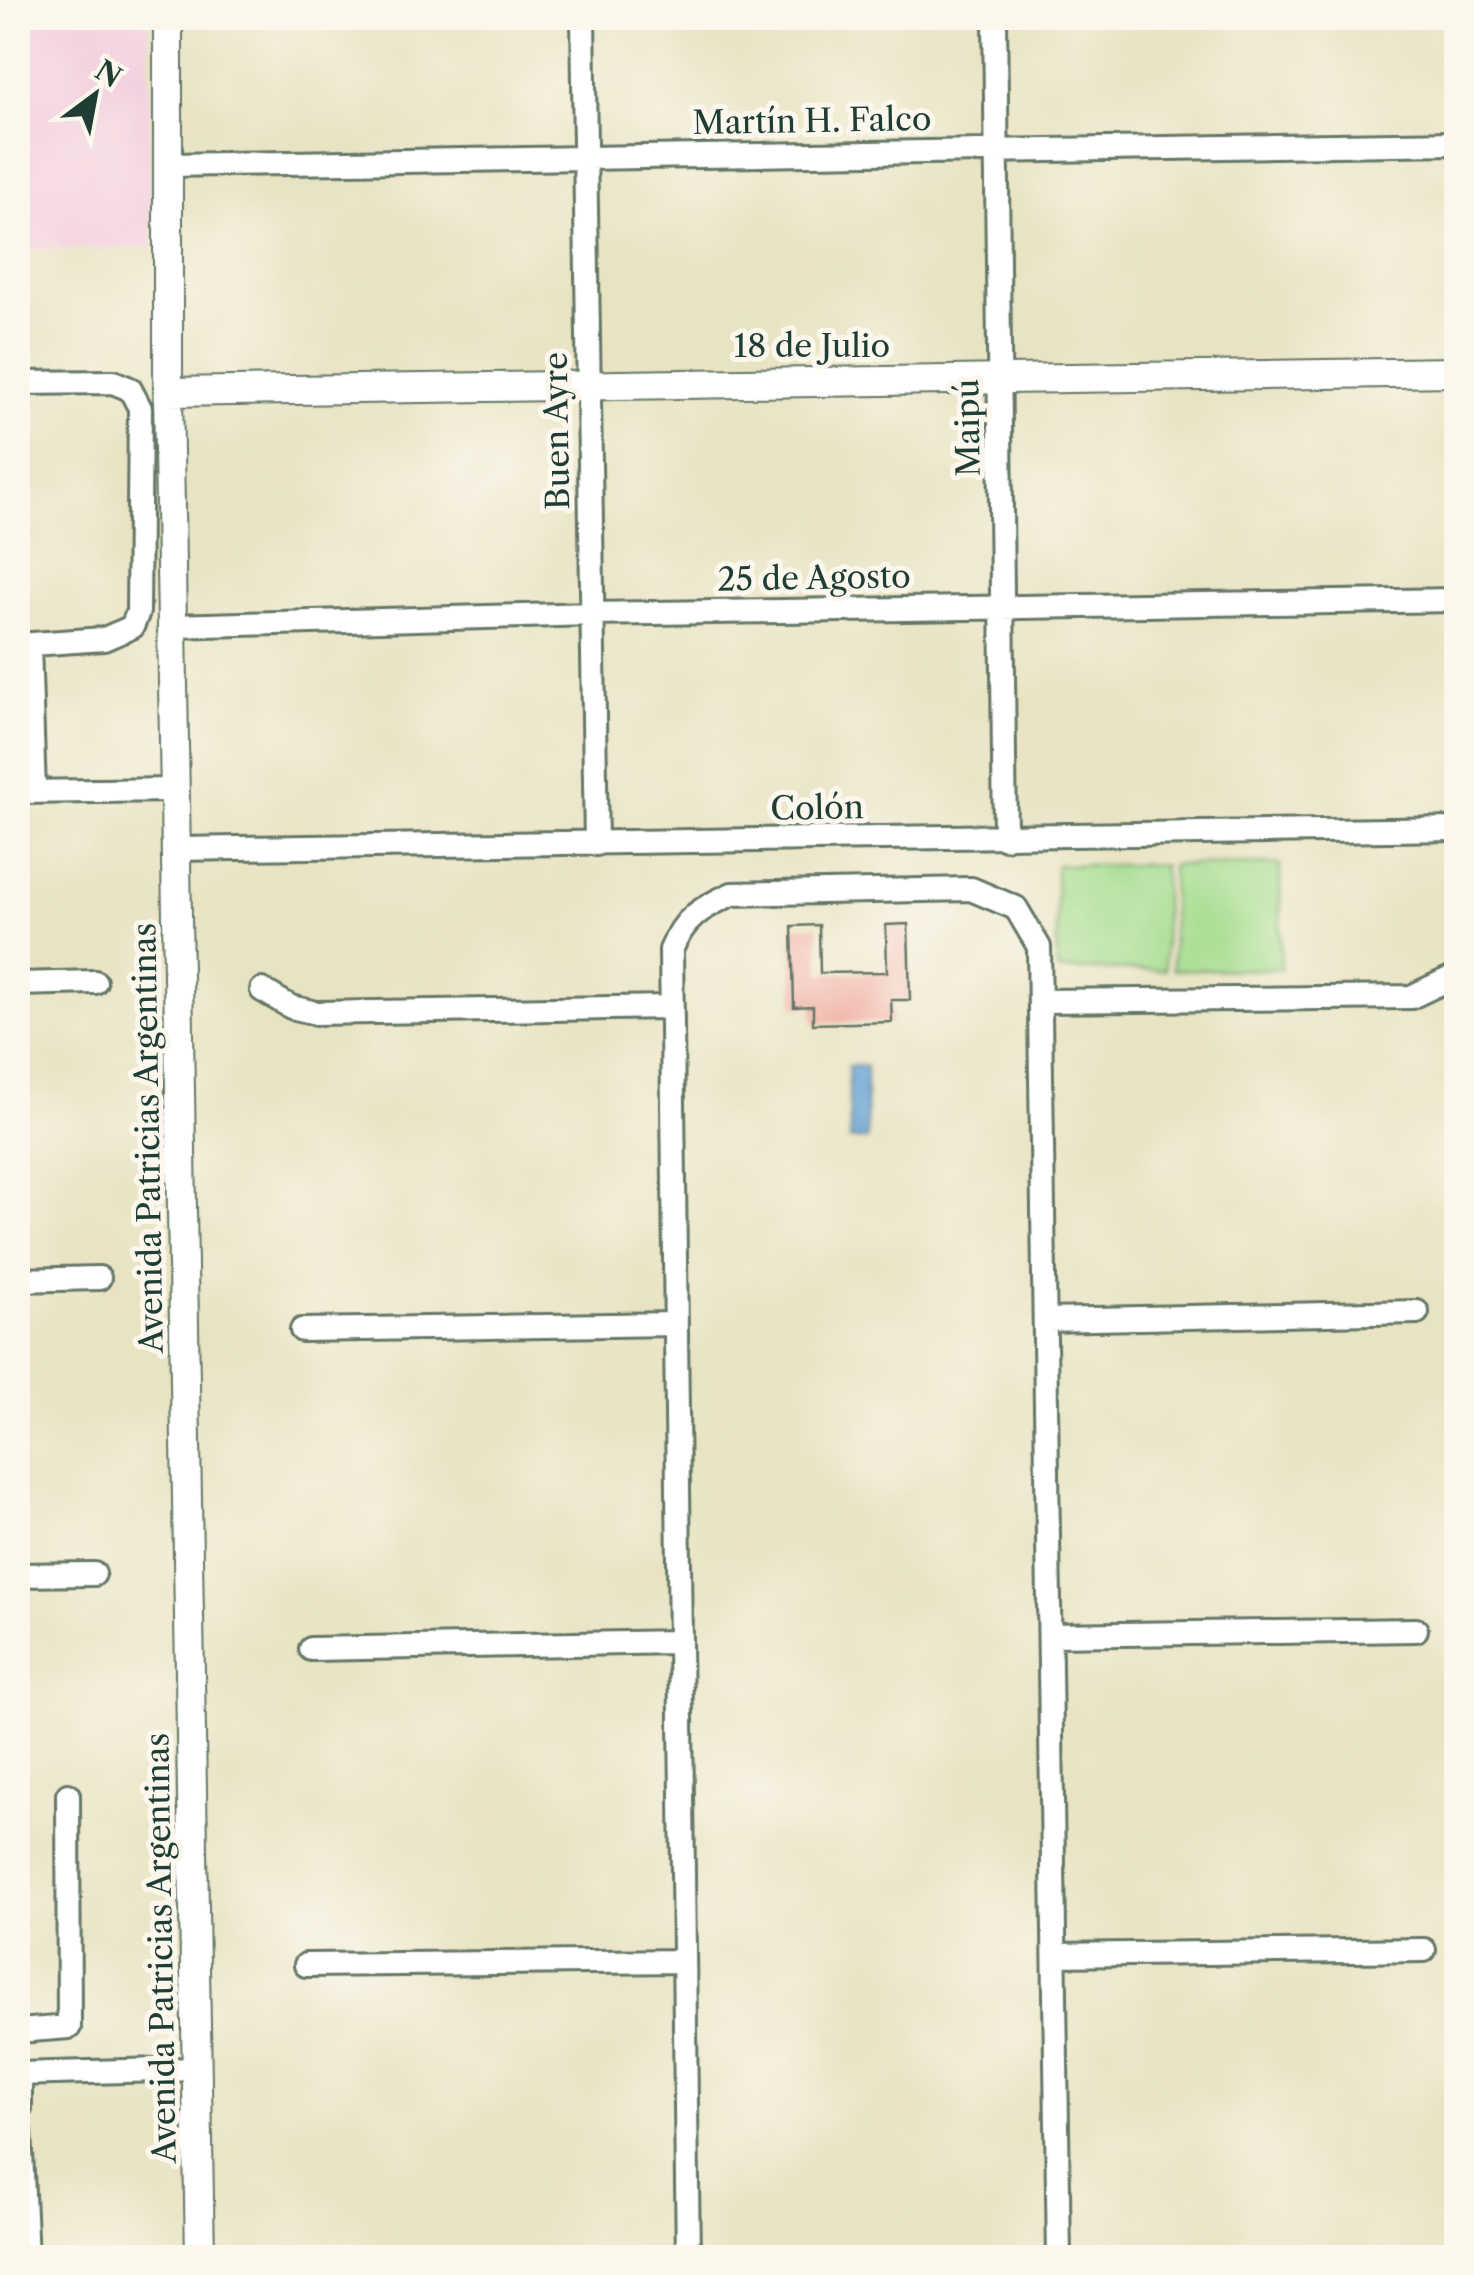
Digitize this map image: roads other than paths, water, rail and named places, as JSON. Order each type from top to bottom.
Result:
[{"type":"street","name":"Avenida Patricias Argentinas","points":[[168,18],[168,392],[200,2258]]},
{"type":"street","name":"Buen Ayre","points":[[583,18],[596,844]]},
{"type":"street","name":"Maipú","points":[[995,18],[1006,838]]},
{"type":"street","name":"Martín H. Falco","points":[[169,165],[1456,143]]},
{"type":"street","name":"18 de Julio","points":[[168,392],[1456,372]]},
{"type":"street","points":[[18,383],[113,382],[130,389],[140,408],[138,612],[132,627],[104,640],[23,645],[26,792],[176,790]]},
{"type":"street","name":"25 de Agosto","points":[[172,626],[591,614],[1456,600]]},
{"type":"street","name":"Colón","points":[[178,849],[1456,829]]},
{"type":"street","points":[[688,2258],[671,950],[682,924],[702,908],[732,894],[971,889],[1016,908],[1032,928],[1039,947],[1059,2258]]},
{"type":"street","points":[[1042,1001],[1411,997],[1451,978]]},
{"type":"street","points":[[19,984],[96,982]]},
{"type":"street","points":[[262,990],[292,1007],[316,1012],[669,1008]]},
{"type":"street","points":[[18,1280],[100,1278]]},
{"type":"street","points":[[1046,1320],[1418,1312]]},
{"type":"street","points":[[302,1330],[674,1324]]},
{"type":"street","points":[[18,1575],[94,1574]]},
{"type":"street","points":[[1051,1636],[1416,1630]]},
{"type":"street","points":[[310,1649],[678,1642]]},
{"type":"street","points":[[18,2031],[69,2027],[68,1795]]},
{"type":"street","points":[[1055,1955],[1424,1950]]},
{"type":"street","points":[[306,1966],[684,1961]]},
{"type":"street","points":[[26,2258],[27,2207],[18,2167],[19,2074],[197,2069]]},
{"type":"water","points":[[848,1066],[866,1066],[867,1139],[850,1140]]}]
